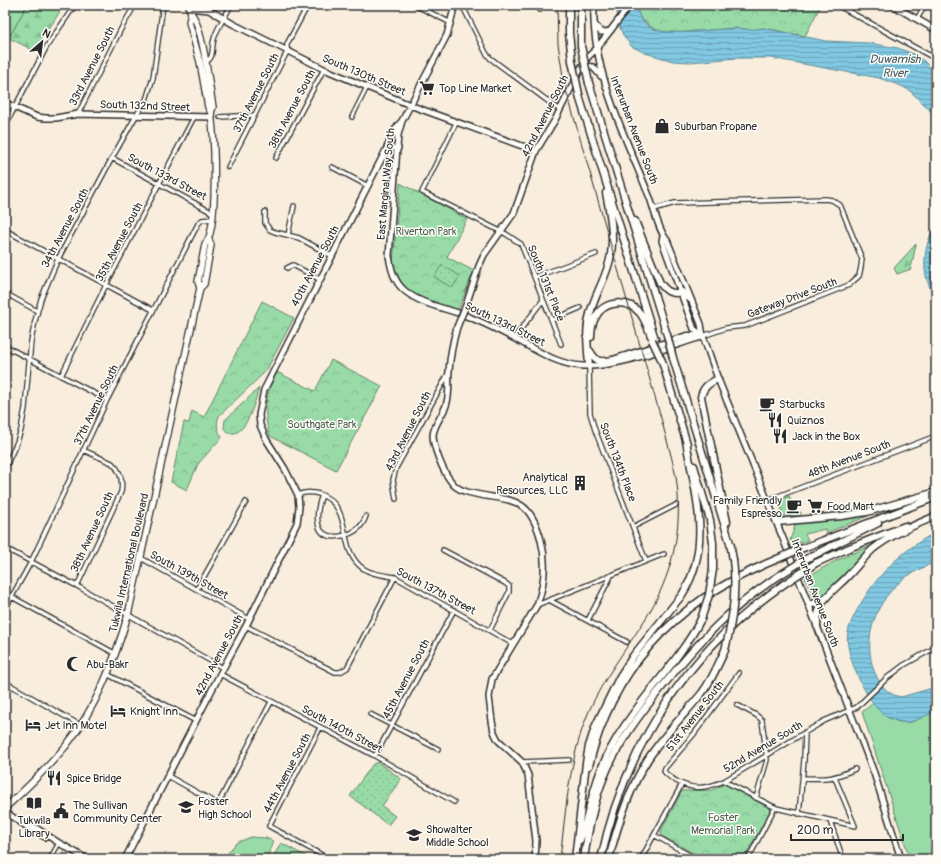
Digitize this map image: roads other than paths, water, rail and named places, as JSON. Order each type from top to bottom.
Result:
[{"type":"highway","points":[[569,5],[569,32],[572,61],[580,98],[710,520],[713,543],[713,569],[708,595],[701,619],[687,644],[625,724],[613,744],[598,779],[590,803],[585,828],[577,845]]},
{"type":"highway","points":[[581,5],[581,46],[589,83],[731,546]]},
{"type":"highway","points":[[589,366],[588,321],[591,309],[608,270],[612,245],[610,215],[600,160]]},
{"type":"highway","points":[[616,172],[660,283],[665,290],[670,293],[682,292],[690,299]]},
{"type":"highway","points":[[589,366],[591,332],[594,318],[601,310],[614,303],[627,304],[640,312],[654,339]]},
{"type":"highway","points":[[590,351],[594,358],[603,362],[687,336],[703,336]]},
{"type":"highway","points":[[609,859],[624,809],[645,764],[702,692],[716,671],[725,650],[731,625],[735,601],[735,574],[722,496],[701,401],[701,395],[706,386],[718,379]]},
{"type":"highway","points":[[575,859],[589,746],[596,725],[618,678],[633,656],[682,595],[689,584],[696,563],[700,543],[699,521],[686,441]]},
{"type":"highway","points":[[777,522],[867,512],[936,492]]},
{"type":"highway","points":[[584,859],[591,818],[598,794],[612,761],[630,729],[681,663],[702,639],[751,594],[804,560],[936,497]]},
{"type":"highway","points":[[584,789],[594,745],[603,722],[625,678],[645,651],[670,624],[700,600],[752,570],[798,550],[920,504]]},
{"type":"highway","points":[[602,859],[612,817],[627,774],[650,728],[669,698],[707,650],[736,621],[784,584],[816,563],[848,548],[936,515]]},
{"type":"highway","points":[[809,605],[822,601],[862,560],[880,544],[894,535],[936,515]]},
{"type":"highway","points":[[817,626],[818,613],[822,601]]},
{"type":"main road","name":"Tukwila International Boulevard","points":[[5,808],[48,766],[80,725],[96,697],[116,654],[128,615],[200,288],[198,282],[205,244],[209,240],[213,213],[214,168],[211,115],[213,107],[206,62],[196,19],[189,9]]},
{"type":"main road","name":"Tukwila International Boulevard","points":[[189,9],[189,22],[200,62],[208,107],[211,115]]},
{"type":"street","points":[[5,126],[47,46],[75,5]]},
{"type":"street","name":"33rd Avenue South","points":[[78,114],[122,27],[135,5]]},
{"type":"street","name":"34th Avenue South","points":[[5,468],[21,430],[35,321],[46,286],[58,259],[112,158],[146,100],[153,78],[163,5]]},
{"type":"street","points":[[206,62],[212,56],[214,37],[231,5]]},
{"type":"street","name":"37th Avenue South","points":[[228,167],[287,52],[287,44],[308,5]]},
{"type":"street","points":[[415,5],[451,23]]},
{"type":"street","points":[[456,5],[464,9],[467,13],[486,53],[490,58],[560,110]]},
{"type":"street","name":"East Marginal Way South","points":[[396,280],[392,273],[389,256],[398,136],[402,121],[447,35],[456,5]]},
{"type":"street","points":[[540,10],[542,5]]},
{"type":"street","name":"Interurban Avenue South","points":[[594,5],[593,22],[604,82],[654,209],[663,236],[662,241],[682,292],[694,329],[703,336]]},
{"type":"street","name":"42nd Avenue South","points":[[522,762],[498,740],[494,732],[489,697],[492,680],[541,595],[545,574],[545,555],[538,528],[529,512],[522,505],[510,500],[474,494],[458,488],[448,478],[438,454],[433,435],[447,402],[448,373],[457,326],[484,255],[502,232],[514,213],[536,151],[560,110],[579,72],[588,57],[597,48],[630,5]]},
{"type":"street","points":[[837,5],[936,60]]},
{"type":"street","points":[[892,5],[936,30]]},
{"type":"street","points":[[917,19],[925,5]]},
{"type":"street","name":"South 130th Street","points":[[189,9],[209,10],[287,52],[324,69],[456,123],[506,139],[536,151]]},
{"type":"street","points":[[593,22],[596,28],[601,32],[606,32],[612,29]]},
{"type":"street","points":[[579,72],[587,66],[593,67],[599,72],[604,82]]},
{"type":"street","name":"38th Avenue South","points":[[276,158],[324,69]]},
{"type":"street","points":[[352,117],[367,87]]},
{"type":"street","points":[[5,103],[37,117],[56,118],[78,114]]},
{"type":"street","name":"South 132nd Street","points":[[78,114],[194,117],[211,115]]},
{"type":"street","points":[[220,117],[254,115]]},
{"type":"street","name":"35th Avenue South","points":[[61,376],[106,285],[194,117]]},
{"type":"street","name":"40th Avenue South","points":[[277,458],[266,439],[260,424],[259,416],[264,390],[269,376],[368,186],[395,130],[402,121]]},
{"type":"street","name":"South 131st Place","points":[[456,123],[422,192],[502,232],[521,244],[561,344]]},
{"type":"street","points":[[386,150],[389,148],[398,148]]},
{"type":"street","name":"South 133rd Street","points":[[112,158],[213,213]]},
{"type":"street","points":[[332,167],[368,186]]},
{"type":"street","name":"Gateway Drive South","points":[[589,366],[610,364],[627,360],[726,328],[745,326],[849,286],[859,276],[862,262],[851,231],[840,205],[832,200],[675,203],[654,209]]},
{"type":"street","points":[[288,235],[294,206]]},
{"type":"street","points":[[265,212],[264,219],[267,227],[275,232],[299,238],[332,256]]},
{"type":"street","name":"37th Avenue South","points":[[5,609],[31,562],[107,400],[198,224],[202,220],[212,219]]},
{"type":"street","points":[[5,230],[153,310]]},
{"type":"street","name":"Interurban Avenue South","points":[[663,236],[667,240],[701,324],[703,336],[718,379],[777,522],[874,773],[901,859]]},
{"type":"street","points":[[535,277],[596,254]]},
{"type":"street","points":[[287,268],[293,265],[319,279]]},
{"type":"street","name":"South 133rd Street","points":[[396,280],[403,290],[418,300],[468,316],[559,361],[573,365],[589,366]]},
{"type":"street","points":[[5,293],[38,311]]},
{"type":"street","points":[[514,338],[543,300]]},
{"type":"street","points":[[552,320],[580,308]]},
{"type":"street","points":[[5,346],[107,400]]},
{"type":"street","name":"South 134th Place","points":[[589,366],[590,413],[595,430],[646,561]]},
{"type":"street","name":"43rd Avenue South","points":[[396,499],[393,480],[396,468],[448,373]]},
{"type":"street","name":"48th Avenue South","points":[[768,500],[936,436]]},
{"type":"street","name":"38th Avenue South","points":[[77,586],[120,492],[122,478],[112,463],[83,450]]},
{"type":"street","name":"42nd Avenue South","points":[[125,859],[294,531],[298,516],[298,495],[285,469],[277,458]]},
{"type":"street","points":[[298,495],[309,492],[322,495],[320,500],[318,525],[320,531],[326,536],[331,537],[346,535],[359,529],[366,516]]},
{"type":"street","name":"South 137th Street","points":[[322,495],[335,504],[341,516],[352,556],[360,566],[373,573],[395,577],[513,644]]},
{"type":"street","points":[[197,589],[246,502]]},
{"type":"street","points":[[633,527],[676,505]]},
{"type":"street","points":[[5,548],[77,586],[223,668]]},
{"type":"street","points":[[443,550],[509,586],[509,592],[490,630]]},
{"type":"street","points":[[536,605],[664,554]]},
{"type":"street","name":"South 139th Street","points":[[141,558],[249,619]]},
{"type":"street","points":[[588,620],[611,576]]},
{"type":"street","points":[[246,626],[334,672],[343,671],[349,664],[395,577]]},
{"type":"street","points":[[12,597],[116,654]]},
{"type":"street","points":[[551,600],[627,642]]},
{"type":"street","name":"45th Avenue South","points":[[375,756],[454,610]]},
{"type":"street","name":"52nd Avenue South","points":[[682,784],[707,788],[724,781],[824,721],[857,707],[888,678],[907,663],[936,647]]},
{"type":"street","name":"51st Avenue South","points":[[682,784],[666,775],[664,771],[694,734],[739,673]]},
{"type":"street","points":[[107,674],[196,721]]},
{"type":"street","name":"South 140th Street","points":[[220,674],[375,756],[454,802]]},
{"type":"street","points":[[5,682],[80,725]]},
{"type":"street","points":[[168,776],[218,804],[271,702]]},
{"type":"street","points":[[737,705],[756,715],[762,720],[766,763],[756,798]]},
{"type":"street","points":[[370,714],[438,749]]},
{"type":"street","name":"44th Avenue South","points":[[320,728],[269,826],[329,859]]},
{"type":"street","points":[[799,814],[803,778],[805,732]]},
{"type":"street","points":[[535,859],[536,841],[528,775],[522,762],[569,760]]},
{"type":"street","points":[[803,778],[835,778],[855,769]]},
{"type":"street","points":[[724,781],[775,807],[799,814],[855,826],[835,778]]},
{"type":"street","points":[[640,859],[682,784]]},
{"type":"street","points":[[748,859],[775,807]]},
{"type":"street","points":[[5,812],[31,829],[87,859]]},
{"type":"street","points":[[830,820],[843,859]]},
{"type":"street","points":[[654,835],[696,859]]},
{"type":"street","points":[[50,859],[59,843]]},
{"type":"water","name":"Duwamish River","points":[[616,5],[637,5],[639,15],[644,23],[651,28],[660,31],[680,32],[763,28],[826,41],[868,43],[898,48],[913,54],[924,61],[936,74],[936,117],[909,90],[879,78],[771,58],[737,58],[690,62],[673,61],[645,53],[631,46],[623,35],[619,25]]},
{"type":"water","points":[[936,224],[936,297],[927,280],[925,261],[928,242]]},
{"type":"water","points":[[936,532],[936,562],[909,575],[895,586],[879,608],[871,633],[871,660],[879,682],[888,692],[901,697],[936,687],[936,711],[911,722],[902,722],[885,716],[871,701],[853,665],[847,641],[848,632],[852,619],[870,589],[878,579],[904,553],[914,545]]},
{"type":"tram line","points":[[557,5],[558,44],[564,83],[661,418],[676,477],[678,496],[677,534],[674,552],[662,588],[654,605],[601,688],[589,711],[582,729],[569,784],[560,859]]},
{"type":"place","name":"Top Line Market","points":[[427,88]]},
{"type":"place","name":"Suburban Propane","points":[[662,126]]},
{"type":"place","name":"Starbucks","points":[[767,404]]},
{"type":"place","name":"Quiznos","points":[[775,420]]},
{"type":"place","name":"Jack in the Box","points":[[780,436]]},
{"type":"place","name":"Analytical Resources, LLC","points":[[580,483]]},
{"type":"place","name":"Family Friendly Espresso","points":[[794,506]]},
{"type":"place","name":"Food Mart","points":[[815,506]]},
{"type":"place","name":"Abu-Bakr","points":[[74,664]]},
{"type":"place","name":"Knight Inn","points":[[118,711]]},
{"type":"place","name":"Jet Inn Motel","points":[[33,725]]},
{"type":"place","name":"Spice Bridge","points":[[54,778]]},
{"type":"place","name":"Tukwila Library","points":[[34,803]]},
{"type":"place","name":"Foster High School","points":[[186,807]]},
{"type":"place","name":"The Sullivan Community Center","points":[[61,811]]},
{"type":"place","name":"Showalter Middle School","points":[[414,835]]},
{"type":"park label","name":"Riverton Park","points":[[426,231]]},
{"type":"park label","name":"Southgate Park","points":[[322,424]]},
{"type":"park label","name":"Foster Memorial Park","points":[[723,823]]}]
